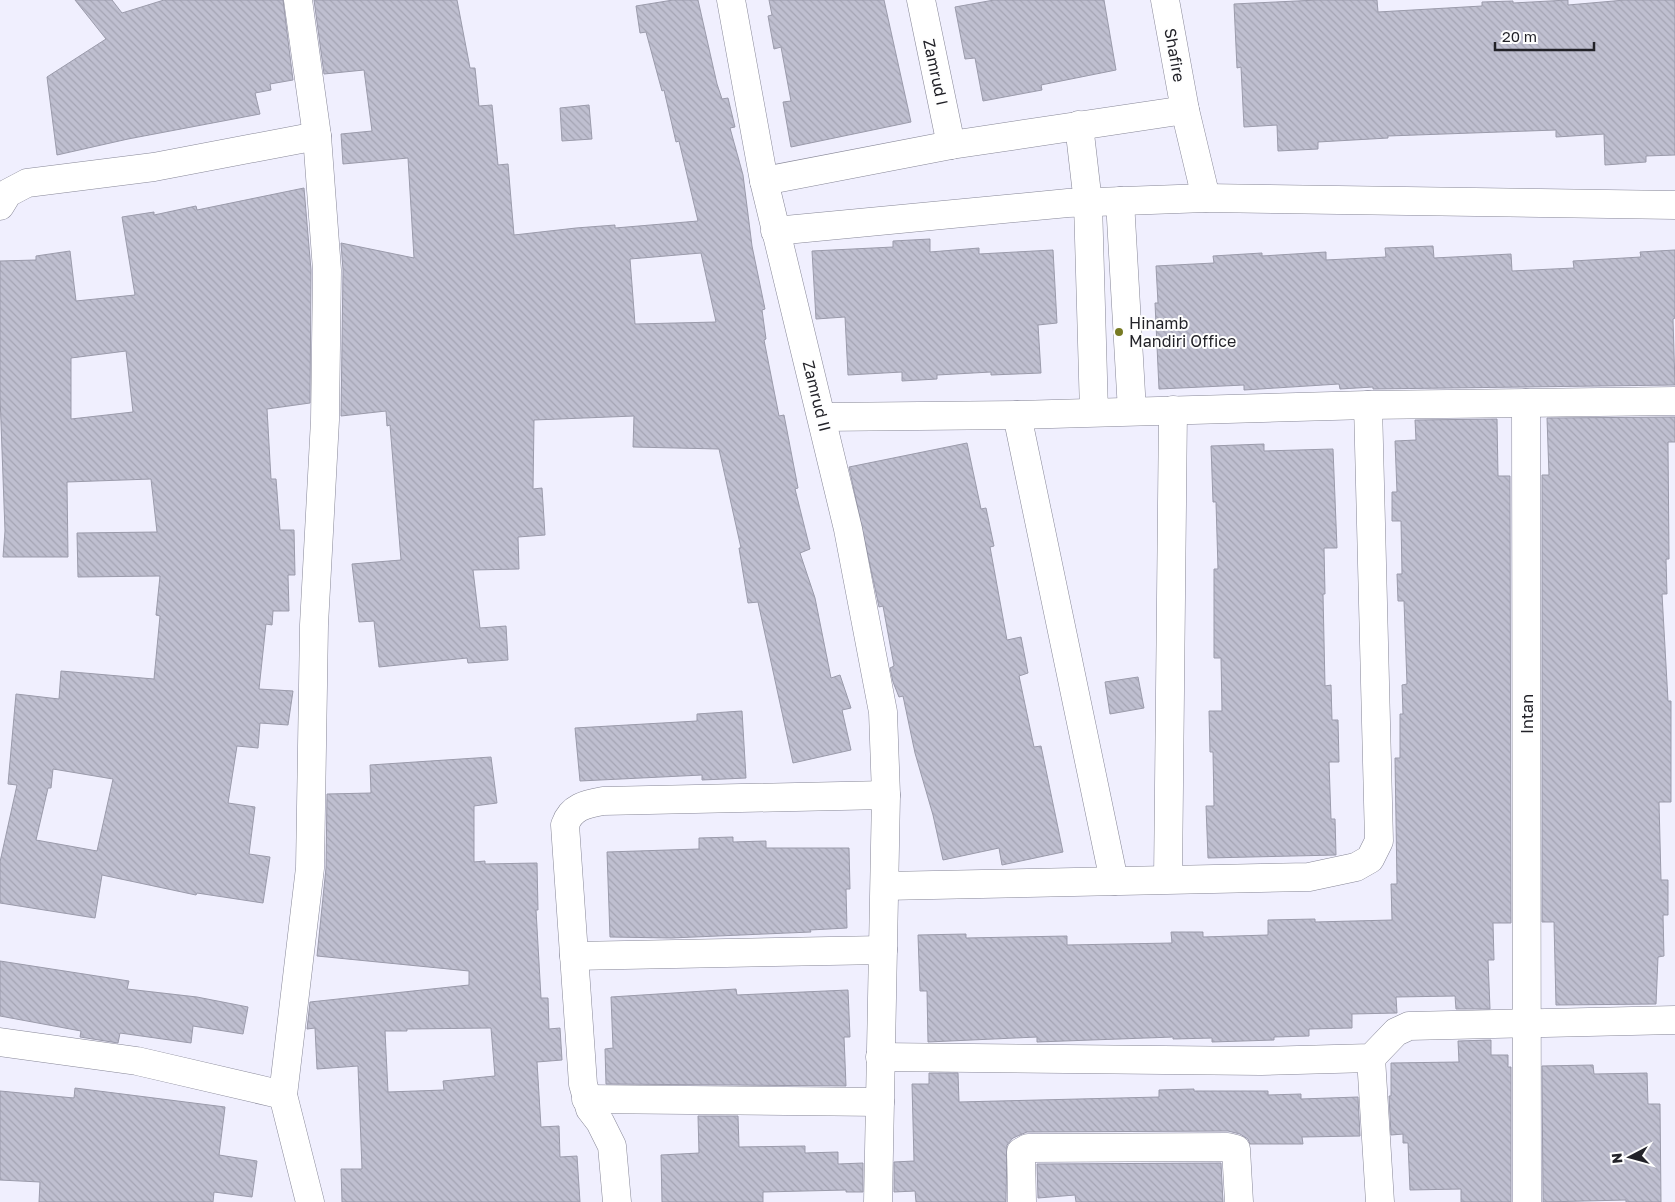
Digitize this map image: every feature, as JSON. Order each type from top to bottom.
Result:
[{"type":"street","points":[[298,0],[317,136],[327,270],[325,420],[314,625],[310,868],[283,1095],[310,1202]]},
{"type":"street","name":"Zamrud II","points":[[731,0],[764,181],[850,538],[883,712],[886,795],[878,1202]]},
{"type":"street","name":"Zamrud I","points":[[921,0],[951,145]]},
{"type":"street","name":"Shafire","points":[[1165,0],[1185,110],[1206,198]]},
{"type":"street","points":[[764,181],[951,145],[1185,110]]},
{"type":"street","points":[[1079,125],[1088,202],[1094,412]]},
{"type":"street","points":[[0,206],[8,193],[27,183],[154,167],[317,136]]},
{"type":"street","points":[[775,231],[1088,202],[1206,198],[1675,204]]},
{"type":"street","points":[[1120,201],[1132,411]]},
{"type":"street","points":[[822,416],[1017,415],[1368,405],[1675,401]]},
{"type":"street","name":"Intan","points":[[1526,403],[1527,1202]]},
{"type":"street","points":[[885,886],[1309,877],[1356,867],[1370,859],[1379,841],[1368,405]]},
{"type":"street","points":[[1168,879],[1173,410]]},
{"type":"street","points":[[1017,415],[1114,881]]},
{"type":"street","points":[[617,1202],[612,1146],[586,1099],[583,1084],[565,824],[568,815],[574,809],[603,801],[886,795]]},
{"type":"street","points":[[574,956],[883,950]]},
{"type":"street","points":[[880,1058],[1251,1061],[1371,1058],[1396,1032],[1409,1026],[1675,1020]]},
{"type":"street","points":[[0,1042],[137,1061],[283,1095]]},
{"type":"street","points":[[1371,1058],[1380,1202]]},
{"type":"street","points":[[586,1099],[880,1102]]},
{"type":"street","points":[[1022,1202],[1021,1152],[1028,1148],[1228,1147],[1236,1149],[1238,1202]]},
{"type":"building","points":[[75,0],[112,0],[122,13],[164,0],[283,0],[293,80],[270,84],[271,90],[255,93],[260,114],[128,139],[57,155],[47,77],[106,39]]},
{"type":"building","points":[[314,0],[457,0],[470,68],[475,68],[479,106],[492,105],[498,165],[508,164],[514,235],[615,225],[615,228],[698,221],[679,141],[676,142],[664,90],[662,91],[646,32],[640,33],[636,6],[673,0],[698,0],[717,84],[722,99],[728,98],[735,127],[730,128],[743,175],[752,246],[765,309],[762,310],[766,339],[764,340],[779,416],[784,415],[798,488],[795,489],[810,549],[800,553],[815,598],[831,678],[840,675],[851,708],[842,710],[851,750],[793,763],[758,602],[748,603],[739,548],[741,548],[719,449],[633,447],[634,416],[534,420],[533,489],[542,488],[545,535],[518,537],[519,569],[473,570],[480,628],[506,626],[508,660],[468,663],[467,658],[379,667],[374,621],[359,622],[352,564],[401,560],[390,425],[387,426],[386,411],[341,416],[343,270],[341,243],[414,258],[408,158],[343,164],[341,134],[372,131],[364,70],[324,74]],"holes":[[[701,253],[716,322],[635,324],[630,259]]]},
{"type":"building","points":[[769,0],[884,0],[911,122],[791,147],[783,102],[791,101],[781,47],[774,49],[768,16],[772,15]]},
{"type":"building","points":[[994,0],[1104,0],[1116,70],[1041,85],[1042,90],[983,101],[975,58],[965,59],[955,7]]},
{"type":"building","points":[[1317,0],[1377,0],[1378,12],[1482,6],[1482,2],[1513,1],[1513,3],[1568,0],[1568,5],[1625,0],[1675,0],[1675,155],[1646,156],[1646,162],[1605,165],[1604,134],[1556,137],[1556,130],[1388,136],[1388,138],[1318,142],[1318,149],[1278,151],[1277,125],[1244,127],[1241,67],[1237,68],[1234,4]]},
{"type":"building","points":[[589,105],[592,139],[562,141],[560,108]]},
{"type":"building","points":[[304,188],[311,270],[310,403],[267,409],[271,479],[276,479],[280,530],[294,530],[295,575],[288,575],[289,611],[273,611],[272,625],[266,624],[259,689],[293,691],[288,725],[260,723],[258,748],[237,746],[228,803],[255,807],[249,854],[270,857],[263,903],[197,893],[196,895],[102,875],[95,918],[0,903],[0,862],[17,785],[8,784],[16,694],[59,699],[61,671],[154,679],[160,616],[156,615],[160,576],[78,577],[77,533],[157,532],[151,479],[67,482],[68,557],[3,557],[5,531],[0,396],[0,261],[36,260],[36,256],[70,251],[76,301],[135,295],[122,217],[154,212],[154,215],[196,206],[197,210]],"holes":[[[126,351],[133,412],[71,419],[71,358]],[[53,769],[113,779],[97,851],[36,840],[48,788],[51,788]]]},
{"type":"building","points":[[930,239],[930,252],[979,248],[979,254],[1053,250],[1057,323],[1038,325],[1041,373],[991,375],[991,372],[937,375],[937,379],[902,381],[902,372],[848,375],[845,317],[816,319],[812,251],[893,247],[893,241]]},
{"type":"building","points":[[1433,246],[1434,258],[1511,254],[1512,271],[1574,268],[1573,261],[1641,257],[1640,252],[1675,250],[1675,318],[1673,319],[1675,385],[1373,389],[1373,387],[1340,389],[1339,384],[1244,390],[1244,385],[1159,389],[1155,303],[1158,303],[1156,266],[1214,263],[1213,256],[1262,253],[1262,256],[1326,252],[1326,260],[1386,257],[1385,248]]},
{"type":"building","points":[[1675,417],[1675,442],[1668,442],[1669,559],[1666,559],[1667,594],[1662,594],[1668,701],[1671,701],[1671,802],[1659,802],[1661,880],[1668,880],[1668,915],[1663,915],[1664,956],[1658,957],[1656,1004],[1556,1005],[1554,922],[1542,922],[1542,475],[1549,475],[1547,418]]},
{"type":"building","points":[[1497,419],[1498,476],[1510,476],[1511,923],[1493,923],[1494,960],[1488,960],[1490,1009],[1456,1009],[1455,996],[1396,997],[1397,1013],[1352,1014],[1352,1028],[1309,1029],[1309,1036],[1274,1037],[1274,1040],[1212,1042],[1212,1038],[1173,1039],[1173,1037],[1037,1042],[1037,1037],[928,1042],[927,991],[920,991],[918,935],[966,934],[966,938],[1067,936],[1067,945],[1172,943],[1171,932],[1203,932],[1203,937],[1268,935],[1268,920],[1315,919],[1315,922],[1392,920],[1391,884],[1397,884],[1395,758],[1400,758],[1400,714],[1403,714],[1402,685],[1407,684],[1404,601],[1398,601],[1397,574],[1402,574],[1401,521],[1392,521],[1392,492],[1397,492],[1395,441],[1416,440],[1415,420]]},
{"type":"building","points":[[967,443],[981,509],[986,508],[994,546],[990,547],[1007,640],[1021,637],[1028,673],[1019,676],[1034,747],[1041,746],[1063,852],[1002,865],[999,848],[943,860],[933,815],[915,753],[903,696],[899,697],[893,682],[890,668],[894,666],[883,606],[879,607],[849,467]]},
{"type":"building","points":[[1264,444],[1264,451],[1333,449],[1337,548],[1324,548],[1325,594],[1323,594],[1325,686],[1331,685],[1332,720],[1338,720],[1339,762],[1329,762],[1331,819],[1335,819],[1336,855],[1208,858],[1206,806],[1214,806],[1213,752],[1210,752],[1209,711],[1222,711],[1221,658],[1214,658],[1214,569],[1218,569],[1216,502],[1213,502],[1211,446]]},
{"type":"building","points":[[1138,677],[1144,708],[1110,714],[1105,682]]},
{"type":"building","points":[[742,711],[746,778],[702,780],[702,775],[580,781],[575,728],[697,721],[697,714]]},
{"type":"building","points":[[491,757],[497,803],[474,806],[474,862],[485,861],[485,864],[537,863],[538,910],[536,910],[541,998],[548,998],[549,1029],[560,1028],[562,1060],[537,1062],[541,1127],[559,1126],[560,1157],[577,1156],[580,1202],[342,1202],[341,1169],[362,1169],[358,1066],[317,1069],[315,1028],[307,1029],[310,1002],[469,985],[469,971],[317,956],[326,868],[327,794],[371,793],[370,765]],"holes":[[[491,1028],[495,1076],[443,1081],[444,1090],[388,1092],[385,1031]]]},
{"type":"building","points":[[733,837],[733,842],[766,841],[766,848],[849,848],[850,889],[846,889],[847,928],[810,930],[811,932],[671,938],[610,937],[607,852],[699,849],[699,838]]},
{"type":"building","points":[[0,961],[129,981],[127,989],[197,997],[248,1007],[243,1034],[193,1026],[191,1043],[120,1033],[118,1043],[80,1037],[81,1031],[0,1016]]},
{"type":"building","points":[[736,989],[737,995],[848,990],[850,1037],[844,1037],[846,1086],[606,1084],[605,1049],[613,1048],[611,997]]},
{"type":"building","points":[[1491,1040],[1491,1055],[1508,1055],[1508,1067],[1511,1067],[1511,1202],[1461,1202],[1461,1189],[1410,1190],[1408,1143],[1403,1143],[1403,1134],[1391,1135],[1389,1096],[1391,1096],[1391,1063],[1459,1062],[1458,1041]]},
{"type":"building","points":[[1593,1065],[1594,1074],[1647,1073],[1648,1104],[1660,1104],[1661,1202],[1626,1202],[1626,1200],[1543,1202],[1542,1066]]},
{"type":"building","points":[[929,1073],[958,1073],[959,1102],[1159,1097],[1159,1090],[1194,1089],[1194,1091],[1268,1091],[1268,1095],[1301,1094],[1301,1099],[1358,1097],[1360,1136],[1302,1137],[1303,1144],[1250,1144],[1248,1139],[1240,1134],[1228,1131],[1027,1132],[1013,1138],[1007,1145],[1006,1202],[916,1202],[915,1191],[894,1192],[894,1162],[914,1161],[912,1084],[929,1084]]},
{"type":"building","points":[[75,1088],[225,1107],[219,1155],[257,1161],[252,1197],[214,1192],[213,1202],[39,1202],[40,1182],[0,1180],[0,1091],[74,1098]]},
{"type":"building","points":[[698,1116],[738,1116],[739,1147],[805,1146],[805,1153],[838,1152],[838,1164],[863,1163],[863,1192],[846,1192],[846,1190],[763,1192],[763,1202],[662,1202],[661,1155],[699,1153]]},
{"type":"building","points":[[1221,1163],[1223,1202],[1076,1202],[1075,1195],[1038,1198],[1037,1164]]},
{"type":"place","name":"Hinamb Mandiri Office","points":[[1119,332]]}]
